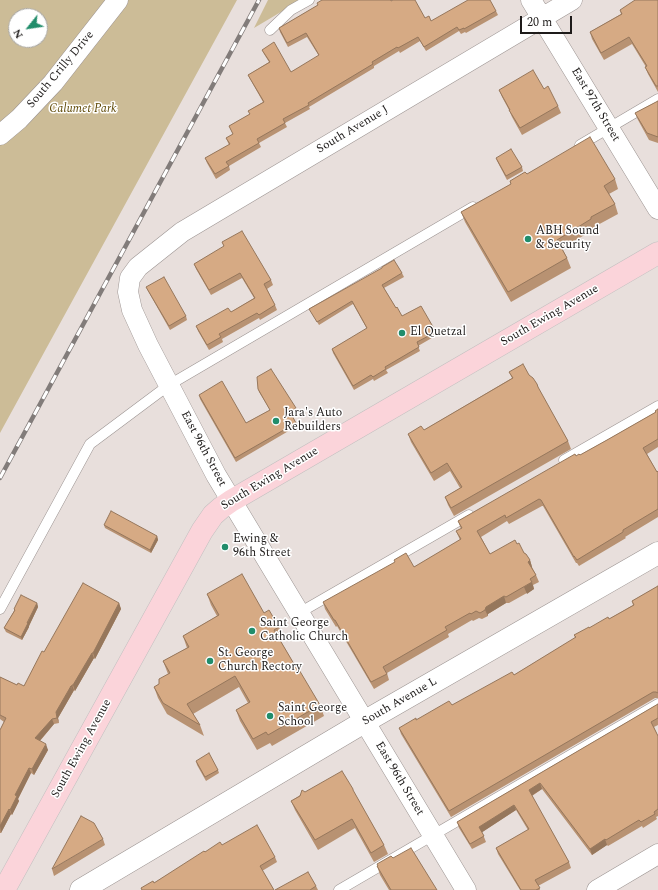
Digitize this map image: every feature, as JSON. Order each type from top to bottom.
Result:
[{"type":"main road","name":"South Ewing Avenue","points":[[4,890],[202,531],[213,515],[231,501],[658,253]]},
{"type":"street","name":"South Crilly Drive","points":[[0,135],[19,119],[53,83],[118,0]]},
{"type":"street","name":"East 97th Street","points":[[531,0],[658,209]]},
{"type":"street","name":"South Avenue J","points":[[138,267],[182,232],[572,0]]},
{"type":"street","name":"East 96th Street","points":[[138,267],[130,278],[128,292],[132,310],[148,345],[216,475],[466,890]]},
{"type":"street","name":"South Avenue L","points":[[81,890],[364,722],[658,553]]},
{"type":"street","points":[[597,890],[658,854]]},
{"type":"lane","points":[[270,30],[291,10],[309,0]]},
{"type":"lane","points":[[569,151],[658,99]]},
{"type":"lane","points":[[0,609],[90,444],[169,385],[479,204]]},
{"type":"lane","points":[[556,465],[658,406]]},
{"type":"lane","points":[[299,613],[475,512]]},
{"type":"lane","points":[[339,890],[658,704]]},
{"type":"green space","name":"Calumet Park","points":[[0,0],[237,0],[0,433]]},
{"type":"green space","points":[[268,0],[301,0],[254,28]]},
{"type":"building","points":[[322,0],[415,0],[425,18],[429,16],[431,21],[468,0],[490,0],[496,11],[464,29],[459,30],[457,27],[424,47],[418,37],[398,48],[397,47],[372,62],[373,64],[308,103],[309,105],[283,119],[285,123],[257,139],[259,143],[226,162],[229,166],[215,174],[205,158],[230,144],[226,138],[233,134],[229,126],[250,114],[248,111],[264,102],[248,75],[270,62],[262,50],[274,42],[291,72],[319,55],[306,33],[287,43],[279,28],[318,5],[317,3]]},
{"type":"building","points":[[635,0],[658,0],[658,86],[656,86],[645,67],[647,66],[629,37],[601,53],[590,32],[622,14],[620,10]]},
{"type":"building","points":[[533,70],[544,89],[548,86],[558,106],[520,128],[499,90]]},
{"type":"building","points":[[658,101],[658,137],[647,133],[635,113]]},
{"type":"building","points":[[590,137],[615,179],[604,186],[615,204],[591,217],[591,219],[557,240],[567,258],[508,292],[461,212],[511,184],[510,181],[525,172],[527,174]]},
{"type":"building","points":[[511,149],[522,167],[506,176],[496,158]]},
{"type":"building","points":[[242,231],[271,280],[264,284],[275,305],[259,315],[257,313],[219,334],[221,337],[207,345],[196,326],[228,308],[231,312],[255,298],[240,273],[209,290],[194,264],[224,246],[222,242]]},
{"type":"building","points":[[394,260],[402,273],[382,285],[402,316],[421,306],[436,332],[417,342],[419,347],[385,367],[386,369],[373,377],[371,375],[353,386],[332,349],[367,328],[352,301],[317,322],[309,309]]},
{"type":"building","points":[[164,277],[186,316],[169,326],[146,287]]},
{"type":"building","points":[[523,364],[529,375],[537,384],[568,441],[451,508],[445,497],[462,487],[447,463],[431,473],[408,434],[421,426],[424,430],[513,378],[509,372]]},
{"type":"building","name":"Jara's Auto Rebuilders","points":[[271,369],[296,408],[290,412],[296,423],[235,458],[199,395],[222,381],[246,423],[270,410],[258,389],[257,377]]},
{"type":"building","points":[[658,409],[658,439],[643,448],[657,472],[658,471],[658,509],[577,560],[539,499],[506,518],[505,515],[477,531],[490,554],[515,540],[517,544],[519,543],[524,553],[530,560],[528,562],[536,575],[530,579],[532,582],[506,597],[504,596],[486,607],[485,610],[480,613],[476,611],[471,614],[470,613],[445,627],[447,630],[383,667],[387,674],[371,682],[323,602],[395,562],[394,560],[406,553],[414,567],[461,539],[456,531],[462,528],[458,521],[575,454],[576,456],[579,454],[580,455],[607,440],[656,412],[655,411]]},
{"type":"building","points":[[111,511],[157,536],[150,550],[104,525]]},
{"type":"building","points":[[242,574],[264,613],[269,610],[279,627],[274,630],[320,705],[268,735],[266,732],[253,739],[236,710],[250,702],[235,676],[187,704],[200,725],[163,703],[154,687],[159,684],[159,679],[170,673],[163,661],[189,647],[183,636],[219,615],[207,594]]},
{"type":"building","points":[[83,583],[119,603],[93,653],[56,712],[57,718],[52,719],[35,738],[46,744],[32,769],[29,768],[15,795],[17,796],[10,810],[9,809],[0,826],[0,730],[6,718],[0,715],[0,677],[17,685],[18,683],[24,686],[42,651],[44,652]]},
{"type":"building","points":[[658,586],[658,693],[653,692],[449,811],[399,728],[449,701],[452,705],[512,672],[514,675],[576,637],[574,635],[608,617],[609,619],[634,605],[632,601]]},
{"type":"building","points":[[21,595],[37,603],[21,637],[4,628],[15,610],[14,609]]},
{"type":"building","points":[[658,704],[658,718],[651,722],[658,736],[658,809],[654,812],[655,814],[641,822],[639,820],[590,849],[540,783],[529,790],[569,862],[535,880],[540,888],[536,890],[521,890],[496,848],[529,829],[514,805],[479,827],[484,836],[470,844],[457,822]]},
{"type":"building","points":[[209,753],[218,770],[205,777],[196,761]]},
{"type":"building","points":[[342,771],[384,845],[371,853],[352,819],[315,840],[291,801],[300,796],[302,790],[305,792]]},
{"type":"building","points":[[81,816],[94,823],[103,839],[52,869]]},
{"type":"building","points":[[257,825],[275,857],[260,866],[274,890],[142,890],[141,888],[153,881],[154,883],[204,851],[205,852],[220,842],[222,845]]},
{"type":"building","points":[[411,848],[437,890],[391,890],[377,864],[391,856],[393,858]]},
{"type":"building","points":[[308,872],[316,886],[310,890],[275,890]]},
{"type":"railway","points":[[0,478],[259,0]]},
{"type":"place","name":"ABH Sound & Security","points":[[528,239]]},
{"type":"place","name":"El Quetzal","points":[[402,333]]},
{"type":"place","name":"Jara's Auto Rebuilders","points":[[276,421]]},
{"type":"place","name":"Ewing & 96th Street","points":[[225,547]]},
{"type":"place","name":"Saint George Catholic Church","points":[[252,631]]},
{"type":"place","name":"St. George Church Rectory","points":[[210,661]]},
{"type":"place","name":"Saint George School","points":[[270,716]]}]
